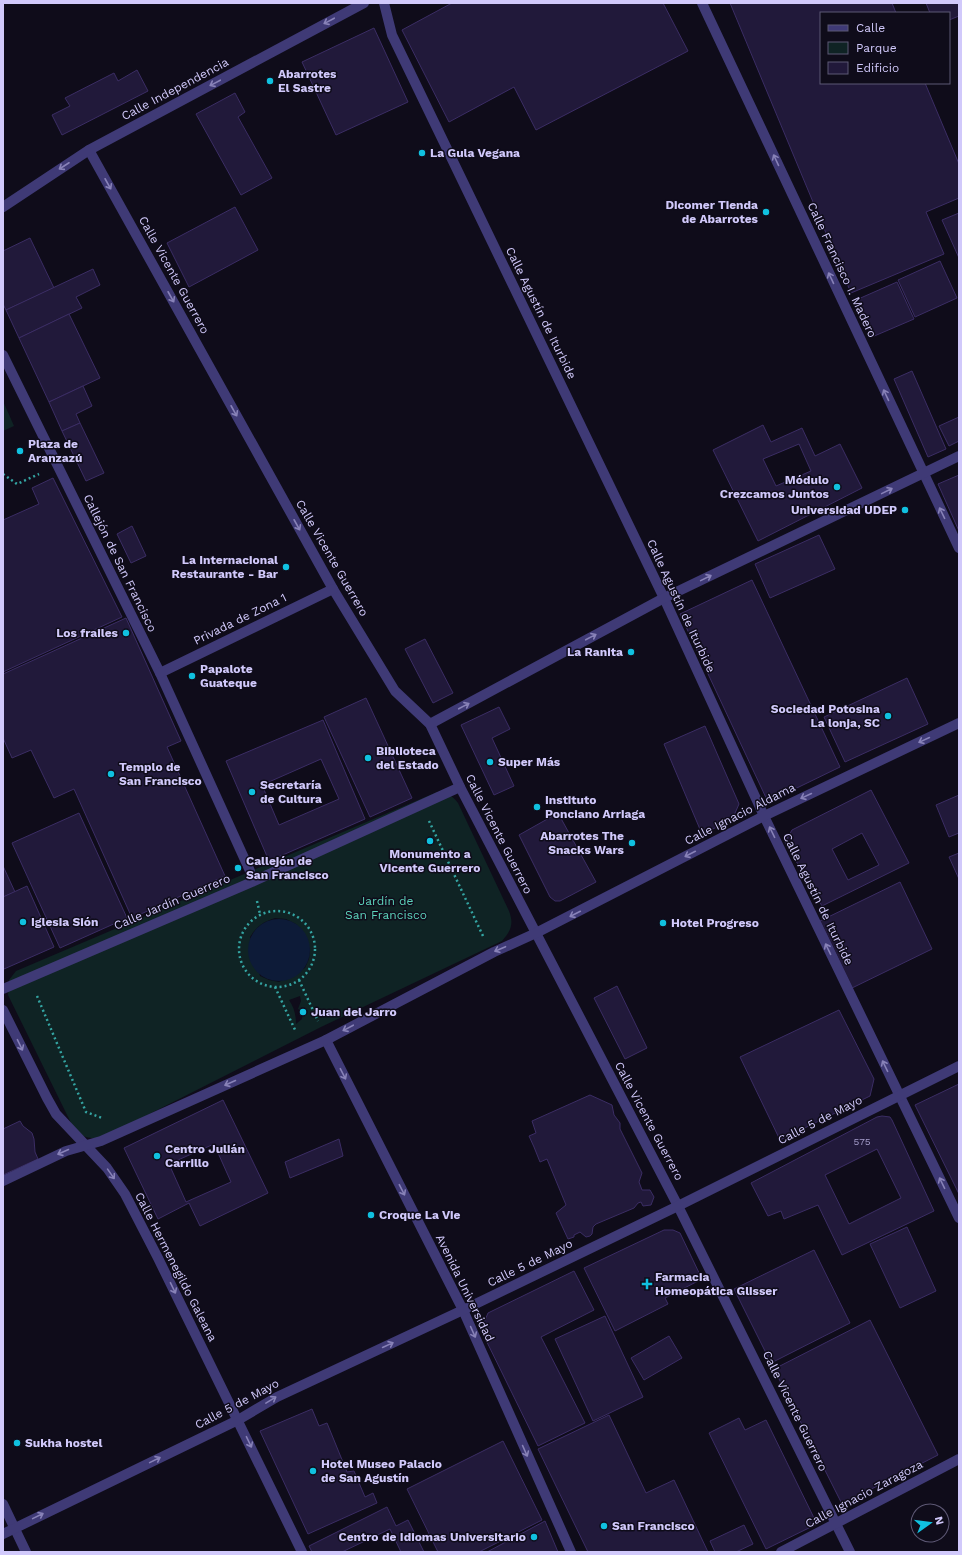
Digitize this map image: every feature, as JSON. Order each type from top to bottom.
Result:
[{"type":"street","name":"Calle Independencia","points":[[3,206],[89,150],[364,3]]},
{"type":"street","name":"Calle Agustín de Iturbide","points":[[384,3],[392,35],[664,598],[764,816],[959,1218]]},
{"type":"street","name":"Calle Francisco I. Madero","points":[[702,3],[959,548]]},
{"type":"street","name":"Calle Vicente Guerrero","points":[[89,150],[332,589],[395,691],[430,724],[460,787],[678,1206],[850,1552]]},
{"type":"street","name":"Callejón de San Francisco","points":[[3,355],[160,673],[250,871]]},
{"type":"street","points":[[430,724],[664,598],[959,456]]},
{"type":"street","name":"Privada de Zona 1","points":[[160,673],[332,589]]},
{"type":"street","name":"Calle Ignacio Aldama","points":[[536,934],[764,816],[959,724]]},
{"type":"street","name":"Calle Jardín Guerrero","points":[[3,989],[252,882],[460,787]]},
{"type":"street","points":[[3,1181],[66,1151],[85,1144],[101,1141],[326,1040],[494,952],[536,934]]},
{"type":"street","name":"Calle Hermenegildo Galeana","points":[[3,1010],[56,1114],[107,1168],[125,1194],[158,1258],[302,1552]]},
{"type":"street","name":"Avenida Universidad","points":[[326,1040],[463,1310],[570,1552]]},
{"type":"street","name":"Calle 5 de Mayo","points":[[3,1534],[238,1420],[277,1397],[463,1310],[678,1206],[959,1066]]},
{"type":"street","name":"Calle Ignacio Zaragoza","points":[[781,1552],[959,1459]]},
{"type":"street","points":[[3,1504],[26,1552]]},
{"type":"path","points":[[3,474],[17,484],[58,465]]},
{"type":"path","points":[[421,804],[486,942]]},
{"type":"path","points":[[272,911],[285,911],[297,916],[306,924],[313,935],[315,947],[314,960],[308,972],[299,980],[288,986],[275,987],[263,984],[252,978],[244,968],[240,956],[239,944],[242,932],[250,922],[260,914],[272,911]]},
{"type":"path","points":[[30,977],[86,1112],[100,1119],[108,1117]]},
{"type":"path","points":[[299,980],[326,1040]]},
{"type":"path","points":[[275,987],[297,1035],[302,1032]]},
{"type":"green space","points":[[3,401],[14,426],[3,431]]},
{"type":"green space","name":"Jardín de San Francisco","points":[[437,792],[449,795],[458,803],[509,911],[511,920],[511,927],[508,934],[502,941],[321,1027],[100,1139],[78,1133],[73,1127],[8,995],[9,980],[16,971]],"holes":[[[275,918],[286,919],[296,924],[310,949],[309,959],[305,968],[279,982],[260,976],[250,937],[261,925]],[[300,996],[301,1001],[298,1009],[303,1012],[302,1019],[296,1024],[296,1017],[289,1000]]]},
{"type":"water","points":[[273,919],[285,919],[301,928],[308,938],[310,950],[308,962],[301,972],[285,981],[273,981],[262,976],[253,967],[248,956],[248,944],[253,933],[262,924]]},
{"type":"building","points":[[452,3],[663,3],[688,51],[536,130],[514,87],[449,122],[402,30]]},
{"type":"building","points":[[730,3],[892,3],[896,12],[820,12],[820,84],[925,84],[959,164],[959,198],[926,212],[944,254],[851,293]]},
{"type":"building","points":[[926,3],[959,3],[959,16],[950,20],[950,12],[930,12]]},
{"type":"building","points":[[374,28],[408,102],[336,135],[302,62]]},
{"type":"building","points":[[137,70],[148,91],[62,135],[52,115],[70,106],[65,98],[114,73],[118,81]]},
{"type":"building","points":[[235,93],[245,112],[238,117],[272,178],[241,195],[196,114]]},
{"type":"building","points":[[235,207],[258,250],[189,287],[167,243]]},
{"type":"building","points":[[959,213],[959,258],[942,220]]},
{"type":"building","points":[[30,238],[54,288],[6,310],[3,304],[3,251]]},
{"type":"building","points":[[940,261],[957,298],[915,317],[898,280]]},
{"type":"building","points":[[93,269],[100,285],[76,297],[82,308],[19,338],[6,310]]},
{"type":"building","points":[[897,282],[914,319],[872,337],[856,300]]},
{"type":"building","points":[[69,314],[100,378],[49,402],[19,338]]},
{"type":"building","points":[[912,371],[946,449],[928,457],[894,379]]},
{"type":"building","points":[[83,386],[92,406],[76,414],[80,423],[62,431],[49,402]]},
{"type":"building","points":[[959,417],[959,441],[949,446],[939,426]]},
{"type":"building","points":[[80,423],[104,473],[86,481],[62,431]]},
{"type":"building","points":[[763,425],[771,442],[802,428],[815,456],[840,444],[862,488],[758,541],[713,450]],"holes":[[[799,444],[811,471],[776,486],[763,459]]]},
{"type":"building","points":[[959,475],[959,531],[938,484]]},
{"type":"building","points":[[53,478],[122,617],[3,672],[3,520],[39,504],[32,488]]},
{"type":"building","points":[[132,526],[146,556],[131,563],[117,534]]},
{"type":"building","points":[[819,535],[835,569],[770,598],[755,564]]},
{"type":"building","points":[[752,580],[840,767],[768,802],[680,614]]},
{"type":"building","name":"Templo de San Francisco","points":[[126,618],[181,741],[167,747],[225,876],[132,918],[74,789],[54,798],[31,750],[12,758],[3,738],[3,674]]},
{"type":"building","points":[[425,639],[453,693],[433,703],[405,649]]},
{"type":"building","points":[[907,678],[928,724],[845,762],[824,717]]},
{"type":"building","name":"Biblioteca del Estado","points":[[366,698],[412,798],[370,817],[324,717]]},
{"type":"building","name":"Super Más","points":[[499,707],[510,729],[492,738],[514,786],[494,795],[461,725]]},
{"type":"building","name":"Secretaría de Cultura","points":[[323,720],[365,819],[269,861],[226,761]],"holes":[[[321,759],[339,799],[279,825],[262,785]]]},
{"type":"building","points":[[705,726],[739,804],[732,820],[702,834],[664,744]]},
{"type":"building","points":[[871,790],[909,863],[822,906],[785,842],[792,830]],"holes":[[[862,833],[879,865],[848,880],[832,849]]]},
{"type":"building","points":[[959,795],[959,833],[949,837],[936,805]]},
{"type":"building","points":[[79,813],[127,918],[60,948],[12,843]]},
{"type":"building","points":[[558,813],[596,882],[560,901],[555,901],[550,897],[519,835]]},
{"type":"building","points":[[959,853],[959,879],[949,857]]},
{"type":"building","points":[[3,866],[15,892],[3,897]]},
{"type":"building","points":[[900,882],[932,949],[852,988],[820,921]]},
{"type":"building","name":"Iglesia Sión","points":[[27,886],[54,947],[4,969],[3,897]]},
{"type":"building","points":[[617,986],[647,1048],[625,1059],[594,998]]},
{"type":"building","points":[[839,1010],[874,1079],[870,1096],[780,1140],[740,1057]]},
{"type":"building","points":[[959,1084],[959,1194],[915,1105]]},
{"type":"building","points":[[590,1095],[612,1105],[614,1115],[620,1123],[620,1129],[642,1173],[639,1182],[642,1190],[650,1190],[654,1197],[651,1205],[643,1206],[641,1202],[638,1203],[634,1208],[596,1224],[593,1227],[592,1234],[590,1236],[586,1237],[580,1232],[574,1235],[574,1237],[568,1239],[556,1213],[566,1205],[547,1159],[540,1162],[529,1136],[536,1133],[532,1121]]},
{"type":"building","name":"Centro Julián Carrillo","points":[[223,1100],[268,1193],[200,1226],[189,1203],[158,1219],[124,1148]],"holes":[[[214,1144],[231,1182],[186,1202],[169,1164]]]},
{"type":"building","points":[[877,1117],[890,1117],[892,1120],[934,1211],[842,1255],[818,1205],[784,1219],[781,1211],[768,1216],[751,1183]],"holes":[[[877,1149],[901,1198],[849,1224],[825,1175]]]},
{"type":"building","points":[[20,1121],[23,1126],[32,1133],[35,1152],[38,1159],[3,1175],[3,1129]]},
{"type":"building","points":[[339,1139],[343,1156],[290,1178],[285,1162]]},
{"type":"building","points":[[907,1227],[936,1291],[900,1308],[870,1244]]},
{"type":"building","points":[[664,1230],[673,1230],[680,1233],[702,1279],[665,1298],[668,1304],[615,1331],[584,1268]]},
{"type":"building","points":[[814,1250],[850,1323],[771,1363],[734,1289]]},
{"type":"building","points":[[574,1271],[594,1310],[541,1337],[585,1423],[538,1446],[481,1330],[488,1313]]},
{"type":"building","points":[[605,1316],[643,1397],[593,1421],[555,1339]]},
{"type":"building","points":[[870,1320],[938,1455],[842,1504],[774,1369]]},
{"type":"building","points":[[669,1336],[682,1358],[644,1380],[631,1358]]},
{"type":"building","name":"Hotel Museo Palacio de San Agustín","points":[[312,1409],[319,1426],[327,1423],[347,1472],[354,1471],[365,1497],[373,1493],[377,1503],[308,1534],[260,1431]]},
{"type":"building","points":[[609,1415],[646,1493],[674,1480],[708,1552],[588,1552],[538,1449]]},
{"type":"building","points":[[739,1418],[745,1430],[766,1420],[817,1524],[766,1549],[709,1433]]},
{"type":"building","points":[[503,1441],[542,1520],[479,1552],[438,1552],[407,1489]]},
{"type":"building","points":[[387,1507],[396,1526],[408,1520],[424,1552],[401,1552],[390,1529],[342,1552],[312,1552],[309,1546]]},
{"type":"building","name":"Centro de Idiomas Universitario","points":[[545,1521],[558,1552],[487,1552]]},
{"type":"building","points":[[744,1525],[753,1544],[736,1552],[715,1552],[710,1541]]},
{"type":"place","name":"Abarrotes El Sastre","points":[[270,81]]},
{"type":"place","name":"La Gula Vegana","points":[[422,153]]},
{"type":"place","name":"Dicomer Tienda de Abarrotes","points":[[766,212]]},
{"type":"place","name":"Plaza de Aranzazú","points":[[20,451]]},
{"type":"place","name":"Módulo Crezcamos Juntos","points":[[837,487]]},
{"type":"place","name":"Universidad UDEP","points":[[905,510]]},
{"type":"place","name":"La Internacional Restaurante - Bar","points":[[286,567]]},
{"type":"place","name":"Los frailes","points":[[126,633]]},
{"type":"place","name":"La Ranita","points":[[631,652]]},
{"type":"place","name":"Papalote Guateque","points":[[192,676]]},
{"type":"place","name":"Sociedad Potosina La lonja, SC","points":[[888,716]]},
{"type":"place","name":"Biblioteca del Estado","points":[[368,758]]},
{"type":"place","name":"Super Más","points":[[490,762]]},
{"type":"place","name":"Templo de San Francisco","points":[[111,774]]},
{"type":"place","name":"Secretaría de Cultura","points":[[252,792]]},
{"type":"place","name":"Instituto Ponciano Arriaga","points":[[537,807]]},
{"type":"place","name":"Monumento a Vicente Guerrero","points":[[430,841]]},
{"type":"place","name":"Abarrotes The Snacks Wars","points":[[632,843]]},
{"type":"place","name":"Callejón de San Francisco","points":[[238,868]]},
{"type":"place","name":"Iglesia Sión","points":[[23,922]]},
{"type":"place","name":"Hotel Progreso","points":[[663,923]]},
{"type":"place","name":"Juan del Jarro","points":[[303,1012]]},
{"type":"place","name":"Centro Julián Carrillo","points":[[157,1156]]},
{"type":"place","name":"Croque La Vie","points":[[371,1215]]},
{"type":"place","name":"Farmacia Homeopática Glisser","points":[[647,1284]]},
{"type":"place","name":"Sukha hostel","points":[[17,1443]]},
{"type":"place","name":"Hotel Museo Palacio de San Agustín","points":[[313,1471]]},
{"type":"place","name":"San Francisco","points":[[604,1526]]},
{"type":"place","name":"Centro de Idiomas Universitario","points":[[534,1537]]}]
